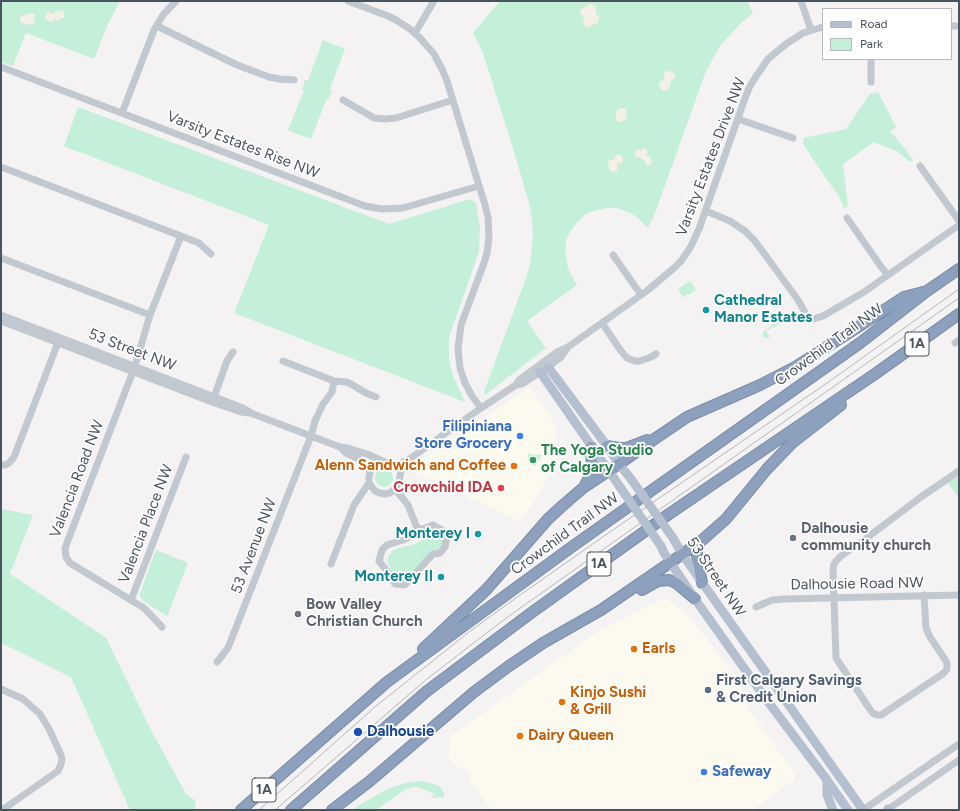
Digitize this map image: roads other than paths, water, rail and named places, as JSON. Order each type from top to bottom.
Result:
[{"type":"highway","name":"Crowchild Trail NW","points":[[240,810],[387,682],[574,546],[860,343],[927,291],[959,269]]},
{"type":"highway","points":[[387,682],[486,590],[548,519],[583,488],[687,417],[760,386],[795,367],[904,297],[927,291]]},
{"type":"highway","name":"1A","points":[[291,810],[427,691],[537,608],[669,514],[875,374],[959,314]]},
{"type":"highway","points":[[332,810],[370,781],[474,692],[509,666],[543,643],[601,610],[700,542],[726,519],[767,469],[792,443],[863,387],[875,374]]},
{"type":"highway","points":[[607,446],[626,448],[646,440],[652,440]]},
{"type":"highway","points":[[583,488],[591,474],[592,469],[591,446]]},
{"type":"highway","points":[[700,542],[697,556],[702,584]]},
{"type":"highway","points":[[601,610],[612,608],[651,584],[664,580],[669,580],[676,583],[695,599]]},
{"type":"main road","name":"53 Street NW","points":[[546,364],[673,538],[702,584],[863,810]]},
{"type":"main road","name":"53 Street NW","points":[[538,370],[661,546],[664,553],[695,599],[766,699],[848,810]]},
{"type":"main road","points":[[827,780],[827,795],[833,810]]},
{"type":"street","points":[[122,113],[152,36],[163,15],[176,1]]},
{"type":"street","points":[[348,1],[392,18],[405,25],[415,33],[430,48],[439,62],[447,81],[488,217],[488,246],[484,263],[461,325],[458,349],[460,368],[465,382],[472,396],[481,408]]},
{"type":"street","points":[[415,33],[434,1]]},
{"type":"street","points":[[800,1],[812,30]]},
{"type":"street","points":[[157,26],[237,65],[269,77],[294,80]]},
{"type":"street","name":"Varsity Estates Drive NW","points":[[388,463],[394,465],[408,460],[481,408],[516,385],[522,384],[546,364],[561,357],[568,347],[671,272],[681,261],[695,239],[749,88],[755,78],[768,59],[786,44],[797,37],[822,26]]},
{"type":"street","points":[[871,60],[871,82]]},
{"type":"street","name":"Varsity Estates Rise NW","points":[[1,67],[360,204],[374,208],[403,208],[479,186]]},
{"type":"street","points":[[343,100],[369,116],[385,119],[396,118],[453,100]]},
{"type":"street","points":[[738,119],[793,138]]},
{"type":"street","points":[[920,166],[959,220]]},
{"type":"street","points":[[1,167],[199,243],[211,254]]},
{"type":"street","points":[[706,211],[737,225],[754,240],[798,300],[809,318],[823,316],[864,292],[959,225]]},
{"type":"street","points":[[847,218],[888,275]]},
{"type":"street","name":"Valencia Road NW","points":[[162,626],[144,608],[70,563],[65,552],[66,545],[134,369],[150,315],[181,236]]},
{"type":"street","points":[[613,254],[641,295]]},
{"type":"street","points":[[1,258],[150,315]]},
{"type":"street","name":"53 Street NW","points":[[1,315],[59,340],[134,369],[213,399],[243,408],[253,414],[340,447],[367,454],[388,463]]},
{"type":"street","name":"53 Street NW","points":[[1,321],[59,340]]},
{"type":"street","points":[[602,323],[627,358],[640,361],[656,354]]},
{"type":"street","points":[[1,466],[9,463],[14,457],[59,340]]},
{"type":"street","points":[[213,399],[227,361],[233,352]]},
{"type":"street","points":[[283,361],[334,381],[346,382],[376,397]]},
{"type":"street","name":"53 Avenue NW","points":[[217,662],[228,648],[311,436],[315,421],[323,404],[332,392],[334,381]]},
{"type":"street","name":"53 Street NW","points":[[340,447],[346,453],[363,461],[370,472]]},
{"type":"street","name":"Valencia Place NW","points":[[131,600],[186,457]]},
{"type":"street","name":"Varsity Estates Drive NW","points":[[395,489],[399,482],[401,470],[408,460]]},
{"type":"street","points":[[331,564],[354,505],[369,483],[370,472],[376,465],[388,463]]},
{"type":"street","points":[[924,596],[926,628],[930,637],[946,661],[948,666],[947,669],[944,673],[881,715],[878,715],[871,711],[836,658],[833,570],[836,561],[921,497],[959,471]]},
{"type":"street","points":[[369,483],[376,491],[380,493],[390,493],[395,489],[408,505],[417,528]]},
{"type":"street","points":[[362,492],[376,491]]},
{"type":"street","points":[[433,525],[442,530],[448,538],[445,547],[440,552],[433,554],[404,585],[395,584],[379,560],[382,550],[387,544],[403,540],[411,536],[417,528],[423,529],[433,525]]},
{"type":"street","name":"Dalhousie Road NW","points":[[756,607],[776,599],[959,595]]},
{"type":"street","points":[[1,688],[23,700],[40,714],[49,729],[62,759],[58,771],[2,810]]},
{"type":"street","points":[[863,810],[959,744]]},
{"type":"street","points":[[888,810],[959,760]]},
{"type":"tram line","points":[[259,810],[376,706],[469,632],[604,536],[827,383],[959,289]]},
{"type":"tram line","points":[[275,810],[427,679],[509,616],[959,298]]},
{"type":"place","name":"Cathedral Manor Estates","points":[[706,310]]},
{"type":"place","name":"Filipiniana Store Grocery","points":[[520,436]]},
{"type":"place","name":"The Yoga Studio of Calgary","points":[[533,460]]},
{"type":"place","name":"Alenn Sandwich and Coffee","points":[[514,466]]},
{"type":"place","name":"Crowchild IDA","points":[[501,488]]},
{"type":"place","name":"Monterey I","points":[[478,534]]},
{"type":"place","name":"Dalhousie community church","points":[[793,538]]},
{"type":"place","name":"Monterey II","points":[[441,577]]},
{"type":"place","name":"Bow Valley Christian Church","points":[[298,614]]},
{"type":"place","name":"Earls","points":[[634,649]]},
{"type":"place","name":"First Calgary Savings & Credit Union","points":[[708,690]]},
{"type":"place","name":"Kinjo Sushi & Grill","points":[[562,702]]},
{"type":"place","name":"Dalhousie","points":[[358,732]]},
{"type":"place","name":"Dairy Queen","points":[[520,736]]},
{"type":"place","name":"Safeway","points":[[704,772]]}]
